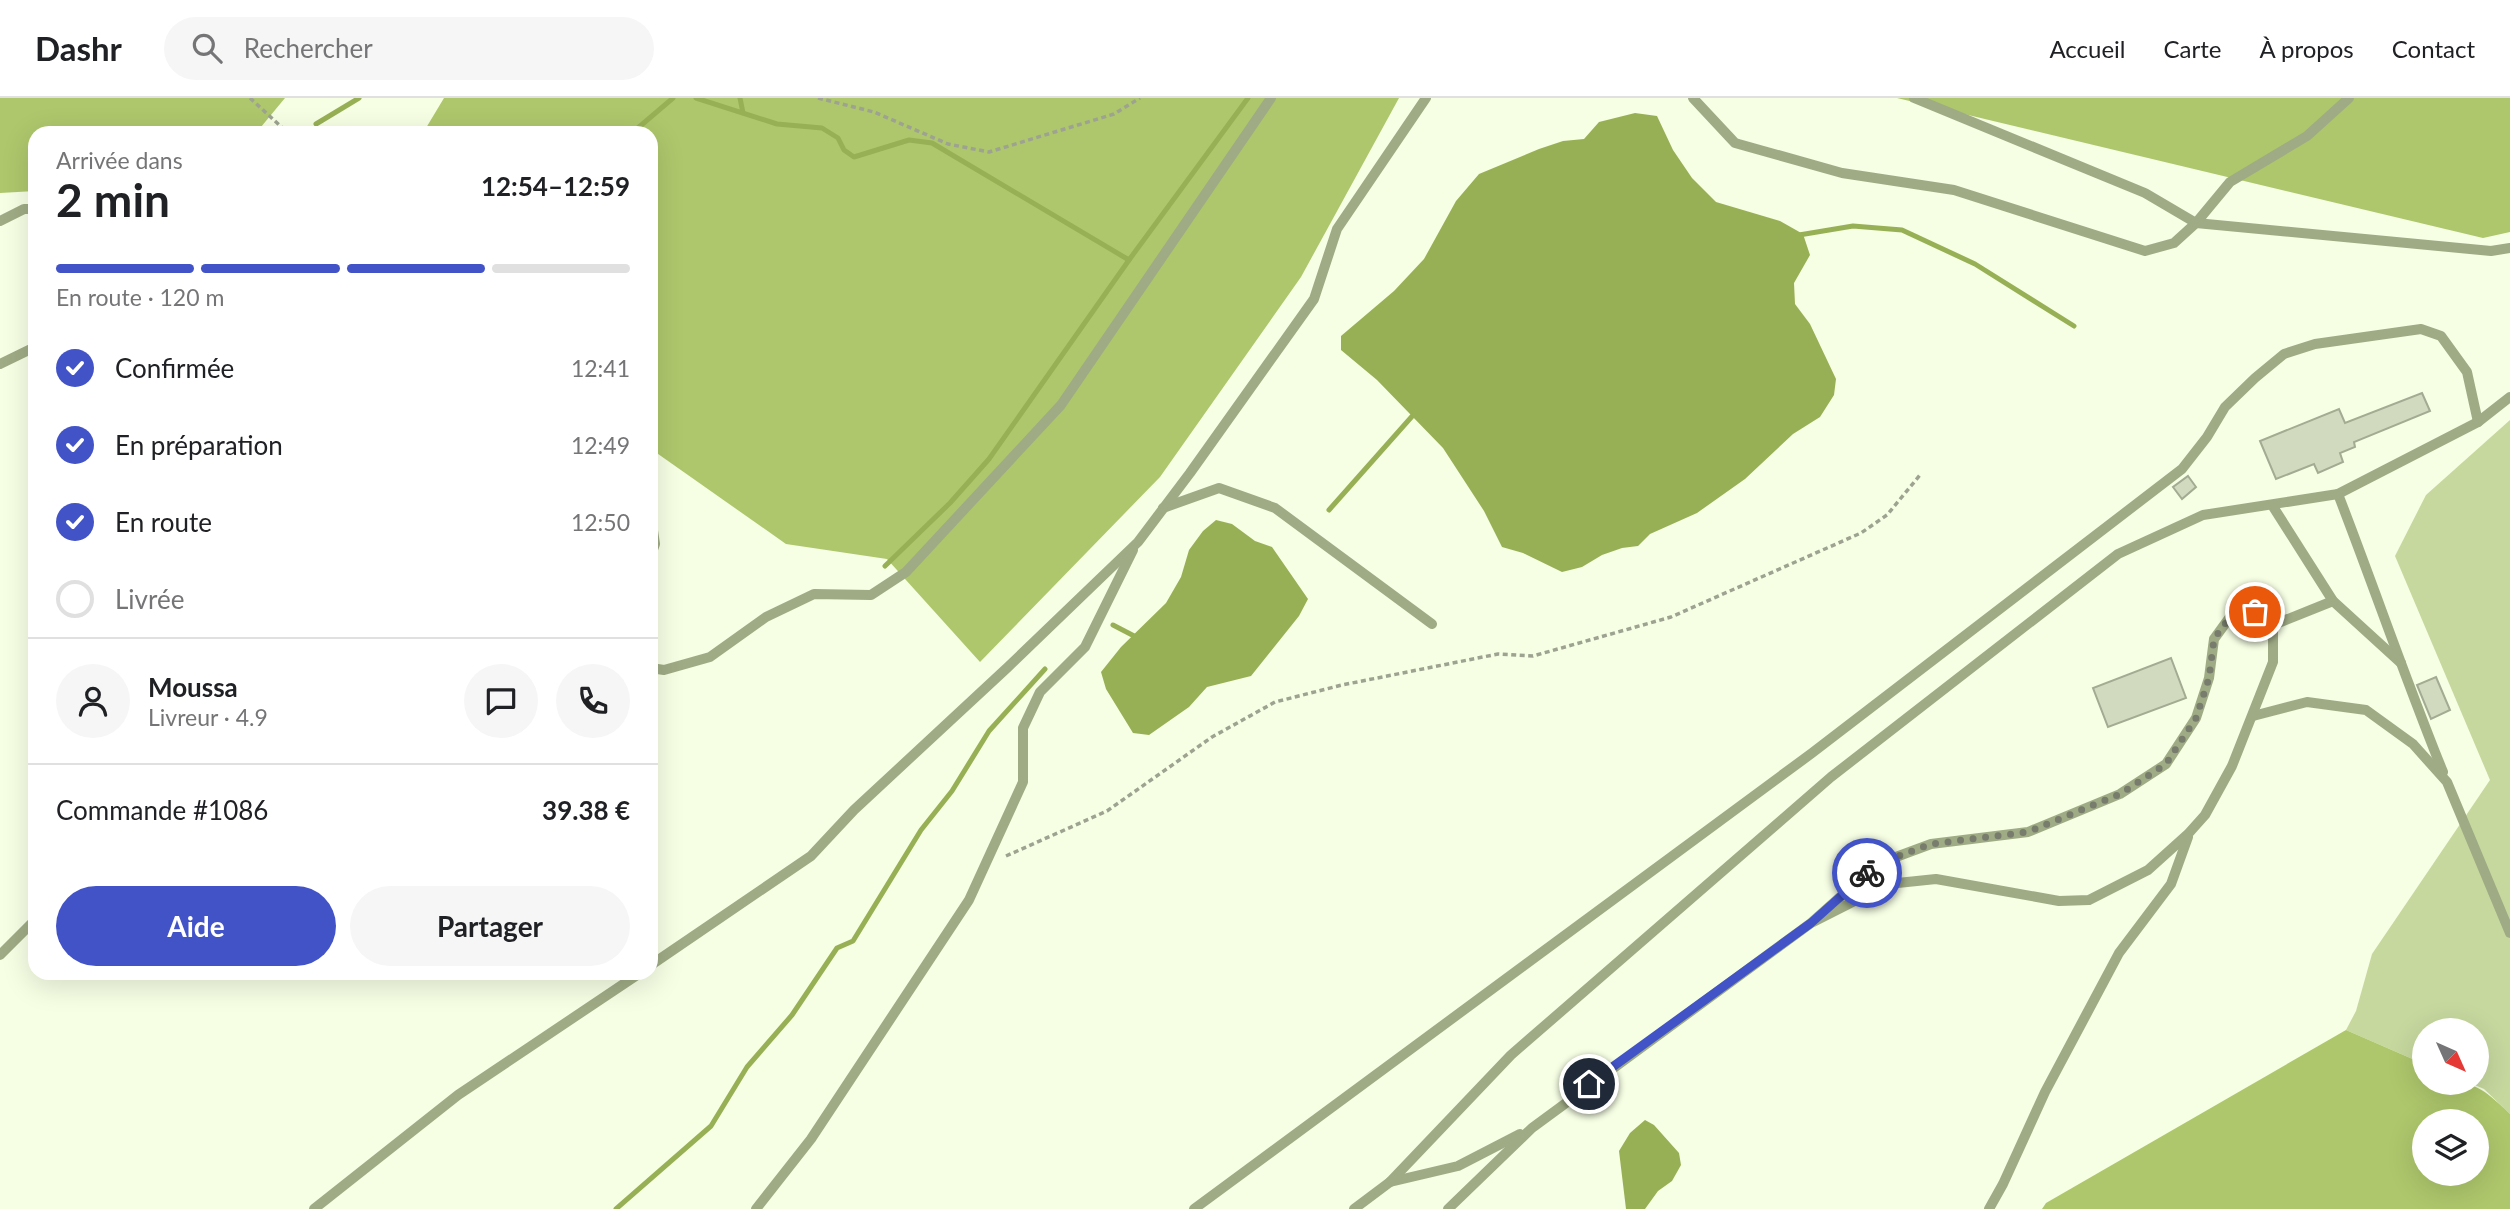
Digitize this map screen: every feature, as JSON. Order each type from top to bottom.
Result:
[{"type":"lane","points":[[658,669],[664,670],[710,657],[766,617],[814,594],[871,594],[906,572],[1060,405],[1271,98]]},
{"type":"lane","points":[[756,1209],[811,1139],[970,900],[1023,782],[1023,729],[1040,692],[1085,647],[1138,542],[1314,299],[1337,229],[1426,98]]},
{"type":"lane","points":[[1693,98],[1735,143],[1843,173],[1954,190],[2145,251],[2174,243],[2196,223],[2230,182],[2306,136],[2348,98]]},
{"type":"lane","points":[[1914,98],[2145,193],[2196,223],[2491,251],[2510,248]]},
{"type":"lane","points":[[0,221],[28,209]]},
{"type":"lane","points":[[1194,1209],[1812,753],[2172,477],[2182,469],[2207,437],[2225,407],[2284,354],[2315,344],[2421,329],[2441,336],[2467,372],[2478,422]]},
{"type":"lane","points":[[0,364],[28,350]]},
{"type":"lane","points":[[1354,1209],[1390,1182],[1511,1055],[1831,777],[2118,554],[2203,515],[2338,494],[2478,422],[2510,397]]},
{"type":"lane","points":[[1163,508],[1219,488],[1275,508],[1432,624]]},
{"type":"lane","points":[[2338,494],[2419,713],[2510,933]]},
{"type":"lane","points":[[2272,505],[2333,601],[2403,665]]},
{"type":"lane","points":[[658,960],[811,856],[854,810],[1138,542]]},
{"type":"lane","points":[[2273,625],[2333,601]]},
{"type":"lane","points":[[1448,1209],[1532,1128],[1811,923],[1877,864],[1931,844],[2028,832],[2120,794],[2166,764],[2196,718],[2209,678],[2214,639],[2230,617],[2255,612],[2273,625]]},
{"type":"lane","points":[[1811,923],[1888,884],[1936,879],[2059,901],[2089,900],[2148,870],[2206,815],[2232,766],[2273,662],[2273,625]]},
{"type":"lane","points":[[2253,716],[2306,702],[2366,710],[2413,744],[2447,782]]},
{"type":"lane","points":[[1989,1209],[2045,1092],[2119,953],[2171,884],[2188,834]]},
{"type":"lane","points":[[0,955],[28,927]]},
{"type":"lane","points":[[314,1209],[458,1096],[630,980]]},
{"type":"lane","points":[[1390,1182],[1458,1166],[1532,1128]]},
{"type":"path","points":[[250,98],[280,126]]},
{"type":"path","points":[[818,98],[874,112],[948,144],[989,152],[1114,114],[1140,98]]},
{"type":"path","points":[[985,865],[1107,811],[1212,737],[1275,702],[1342,685],[1497,654],[1533,656],[1671,617],[1860,533],[1887,515],[1920,475]]},
{"type":"shaded area","points":[[0,98],[285,98],[262,126],[28,126],[28,191],[0,193]]},
{"type":"shaded area","points":[[444,98],[1399,98],[1301,277],[1160,477],[980,662],[887,559],[786,544],[658,454],[658,126],[427,126]]},
{"type":"shaded area","points":[[1897,98],[2510,98],[2510,232],[2483,238]]},
{"type":"shaded area","points":[[1635,113],[1657,116],[1673,150],[1692,178],[1716,202],[1780,221],[1803,234],[1810,255],[1794,283],[1795,304],[1810,324],[1836,379],[1834,395],[1820,417],[1793,434],[1745,479],[1697,513],[1650,534],[1638,546],[1622,548],[1602,555],[1582,567],[1562,572],[1523,553],[1502,547],[1484,511],[1443,448],[1377,380],[1341,350],[1341,336],[1394,291],[1424,259],[1456,201],[1479,174],[1563,141],[1584,139],[1599,122]]},
{"type":"shaded area","points":[[2510,420],[2510,1114],[2489,1094],[2489,1018],[2412,1018],[2412,1059],[2346,1030],[2356,1011],[2372,954],[2490,780],[2395,556],[2426,495]]},
{"type":"shaded area","points":[[1216,520],[1232,524],[1255,541],[1272,547],[1308,599],[1299,616],[1251,676],[1207,687],[1189,707],[1149,735],[1133,733],[1106,689],[1101,672],[1121,647],[1166,603],[1181,577],[1189,550],[1203,531]]},
{"type":"shaded area","points":[[2346,1030],[2412,1059],[2412,1096],[2489,1095],[2510,1114],[2510,1209],[2042,1209],[2046,1203]]},
{"type":"shaded area","points":[[1645,1120],[1654,1125],[1679,1153],[1681,1165],[1672,1181],[1658,1191],[1645,1209],[1626,1209],[1619,1151],[1630,1133]]},
{"type":"building","points":[[2422,393],[2430,411],[2354,442],[2355,447],[2340,453],[2343,462],[2318,473],[2314,464],[2276,479],[2260,441],[2339,409],[2345,423]]},
{"type":"building","points":[[2188,476],[2196,487],[2182,499],[2173,487]]},
{"type":"building","points":[[2171,658],[2186,698],[2108,727],[2093,688]]},
{"type":"building","points":[[2436,677],[2450,710],[2431,719],[2417,685]]},
{"type":"waterway","points":[[316,124],[359,98]]},
{"type":"waterway","points":[[640,126],[673,98]]},
{"type":"waterway","points":[[696,98],[777,124],[822,128],[838,138],[844,150],[854,157],[909,140],[932,143],[1129,260],[1248,98]]},
{"type":"waterway","points":[[740,98],[743,113]]},
{"type":"waterway","points":[[1799,235],[1853,226],[1902,230],[1975,264],[2074,326]]},
{"type":"waterway","points":[[885,566],[950,503],[989,459],[1129,260]]},
{"type":"waterway","points":[[1329,510],[1415,413]]},
{"type":"waterway","points":[[1113,625],[1138,638]]},
{"type":"waterway","points":[[616,1209],[711,1126],[747,1067],[792,1015],[837,948],[853,941],[921,830],[952,791],[989,731],[1045,669]]},
{"type":"way so far","points":[[1867,873],[1877,864],[1931,844],[2028,832],[2120,794],[2166,764],[2196,718],[2209,678],[2214,639],[2230,617],[2255,612]]},
{"type":"route","points":[[1589,1084],[1811,923],[1867,873]]}]
